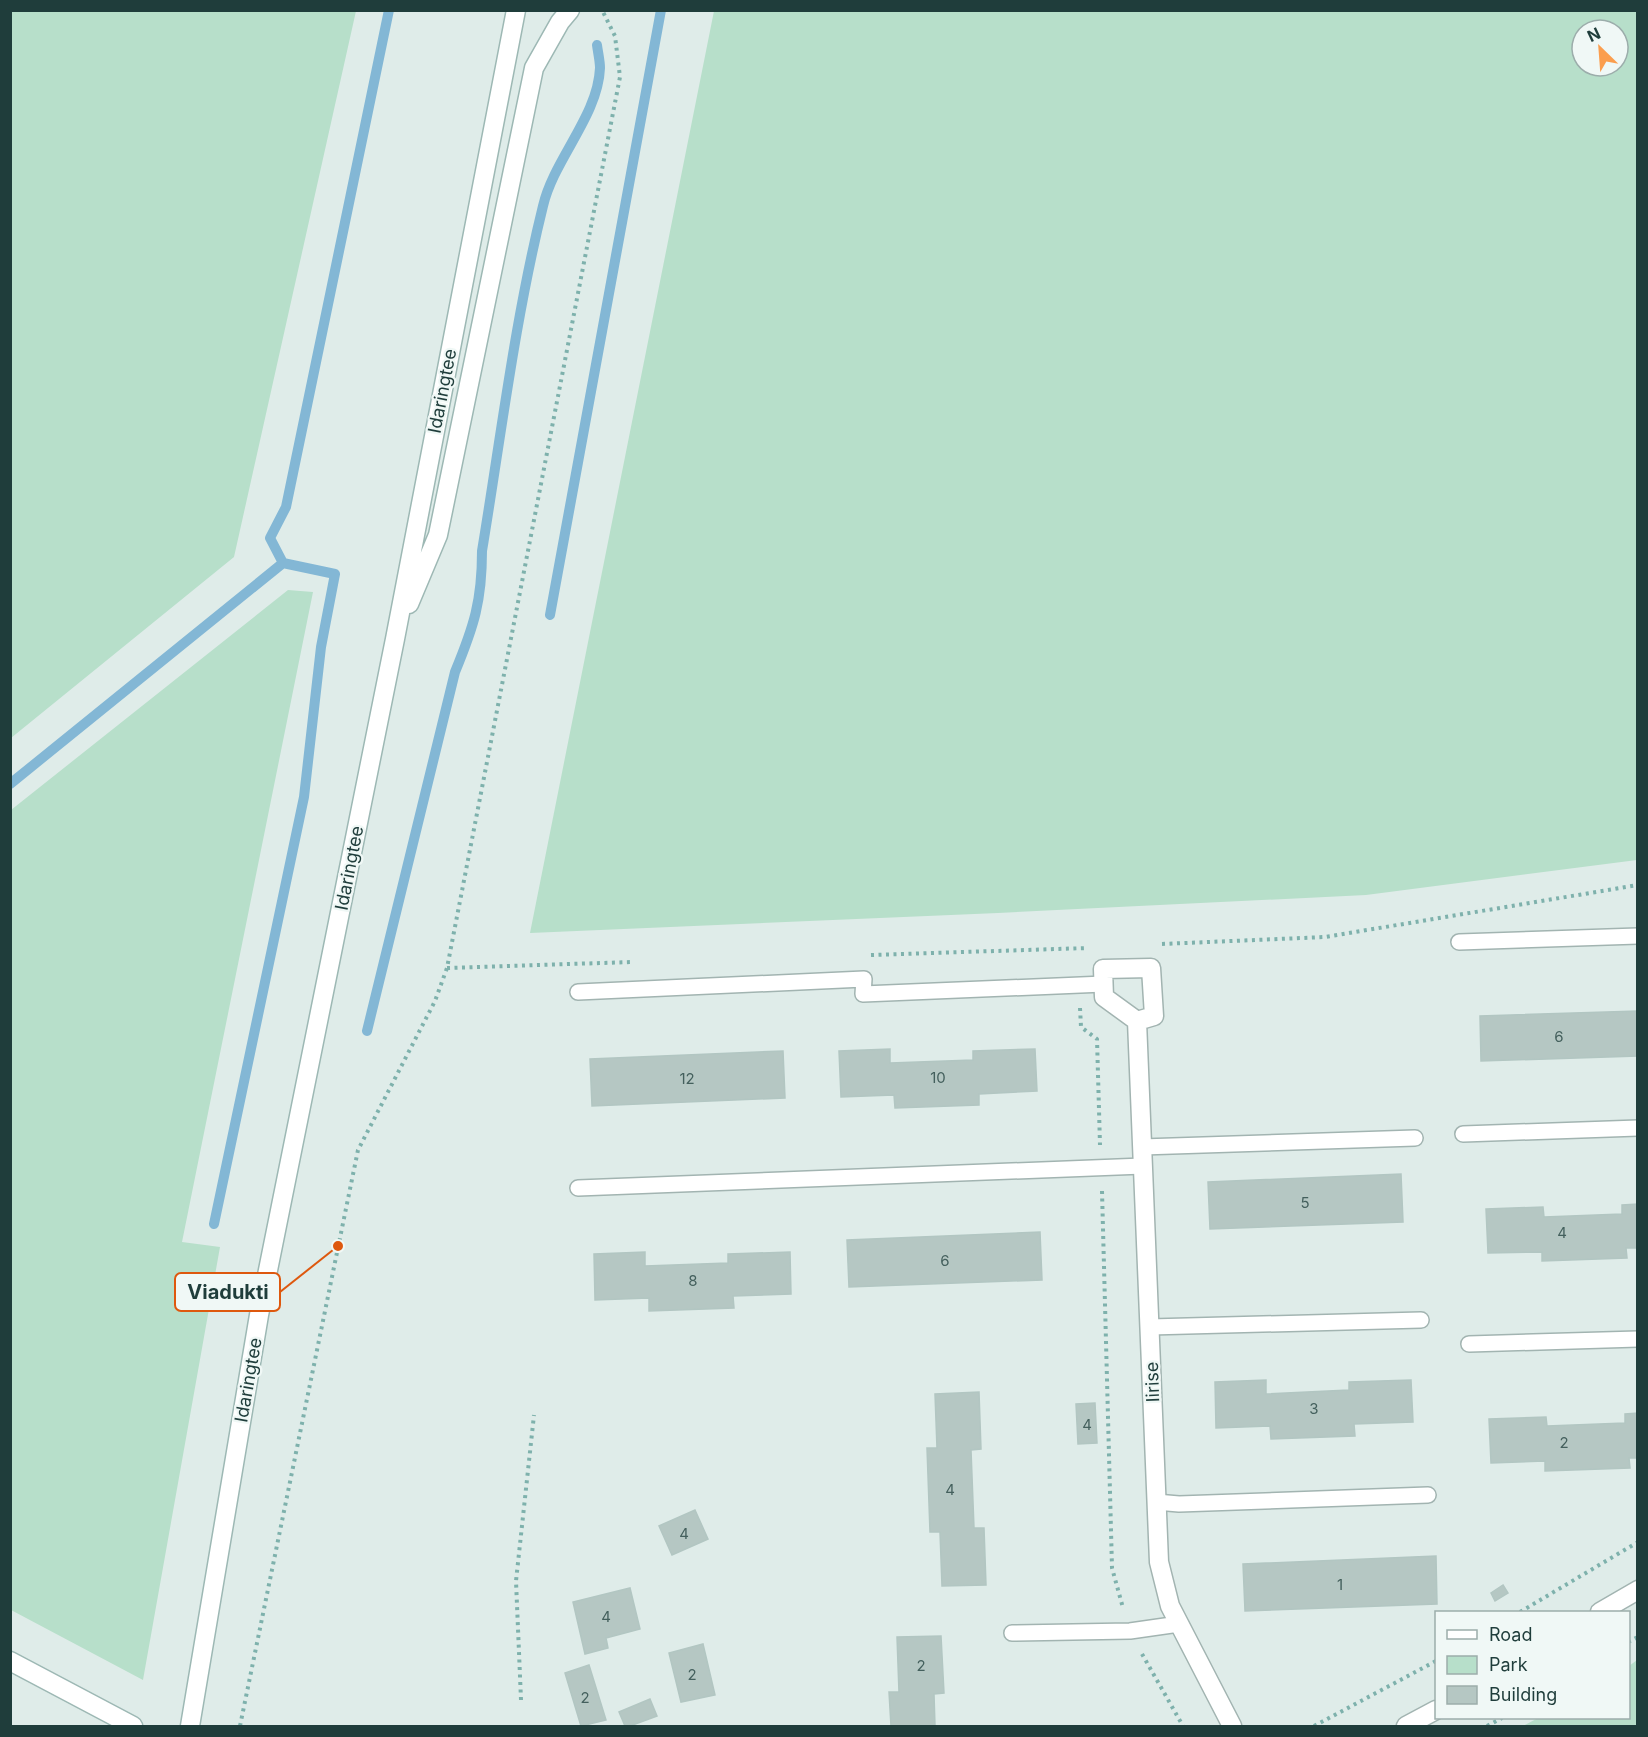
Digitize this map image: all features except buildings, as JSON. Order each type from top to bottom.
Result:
[{"type":"main road","name":"Idaringtee","points":[[190,1726],[193,1696],[259,1315],[395,639],[516,10]]},
{"type":"main road","points":[[395,639],[438,535],[534,68],[560,22],[570,10]]},
{"type":"main road","points":[[1151,968],[1154,1016],[1137,1022],[1104,997],[1103,969],[1151,968]]},
{"type":"main road","name":"Iirise","points":[[1137,1022],[1159,1562],[1170,1606],[1232,1726]]},
{"type":"main road","points":[[1602,1611],[1638,1590]]},
{"type":"main road","points":[[10,1661],[134,1726]]},
{"type":"main road","points":[[1406,1726],[1435,1711]]},
{"type":"lane","points":[[1459,942],[1638,936]]},
{"type":"lane","points":[[578,992],[864,979],[863,994],[1104,984]]},
{"type":"lane","points":[[1463,1134],[1638,1128]]},
{"type":"lane","points":[[1142,1147],[1415,1138]]},
{"type":"lane","points":[[578,1188],[1143,1166]]},
{"type":"lane","points":[[1149,1328],[1421,1320]]},
{"type":"lane","points":[[1468,1344],[1638,1339]]},
{"type":"lane","points":[[1156,1502],[1179,1504],[1428,1495]]},
{"type":"lane","points":[[1012,1633],[1130,1631],[1179,1624]]},
{"type":"path","points":[[240,1724],[358,1150],[435,1001],[447,968],[620,77],[615,36],[602,10]]},
{"type":"path","points":[[1158,945],[1325,937],[1638,885]]},
{"type":"path","points":[[863,955],[1088,948]]},
{"type":"path","points":[[447,968],[637,962]]},
{"type":"path","points":[[1079,984],[1081,1027],[1097,1039],[1112,1568],[1130,1631],[1183,1726]]},
{"type":"path","points":[[521,1700],[516,1581],[534,1415]]},
{"type":"path","points":[[1522,1611],[1638,1542]]},
{"type":"path","points":[[1314,1726],[1435,1663]]},
{"type":"green space","points":[[11,10],[356,11],[234,557],[11,738]]},
{"type":"green space","points":[[714,11],[1637,11],[1637,860],[1366,895],[530,933]]},
{"type":"green space","points":[[288,590],[313,592],[182,1242],[220,1247],[143,1680],[11,1610],[11,810]]},
{"type":"green space","points":[[1637,1660],[1637,1726],[1523,1726],[1536,1719],[1630,1719],[1630,1665]]},
{"type":"waterway","points":[[283,563],[270,538],[286,507],[389,10]]},
{"type":"waterway","points":[[550,615],[661,10]]},
{"type":"waterway","points":[[367,1031],[455,672],[476,613],[482,551],[509,378],[524,291],[543,206],[556,171],[592,103],[600,68],[597,45]]},
{"type":"waterway","points":[[10,784],[283,563],[335,574],[321,647],[304,797],[214,1224]]},
{"type":"place","name":"Viadukti","points":[[338,1246]]}]
